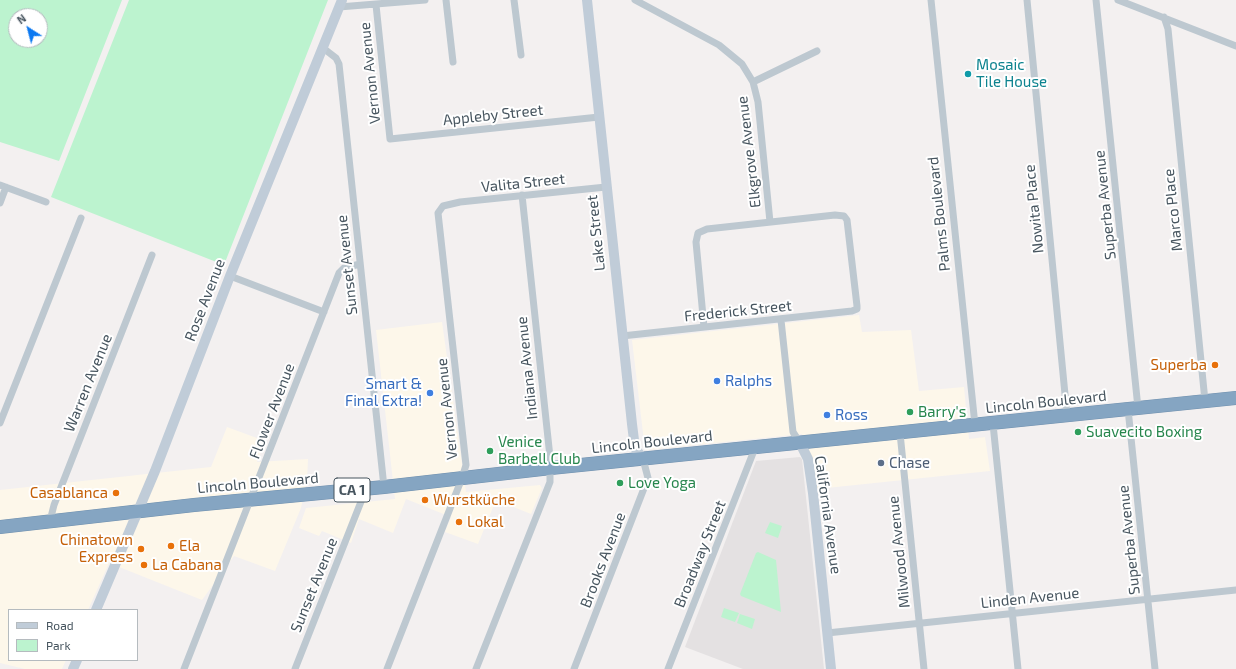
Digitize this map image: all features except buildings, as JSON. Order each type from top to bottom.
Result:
[{"type":"highway","name":"Lincoln Boulevard","points":[[0,527],[190,505],[366,489],[551,468],[1236,398]]},
{"type":"street","points":[[340,3],[376,5],[425,0]]},
{"type":"street","points":[[446,0],[453,62]]},
{"type":"street","points":[[514,0],[521,55]]},
{"type":"street","name":"Lake Street","points":[[587,0],[635,448],[643,459]]},
{"type":"street","name":"Elkgrove Avenue","points":[[635,0],[719,45],[742,64],[753,82],[758,102],[770,222]]},
{"type":"street","name":"Palms Boulevard","points":[[930,0],[975,425]]},
{"type":"street","name":"Nowita Place","points":[[1027,0],[1068,415]]},
{"type":"street","name":"Superba Avenue","points":[[1096,0],[1155,669]]},
{"type":"street","points":[[1118,0],[1236,46]]},
{"type":"street","name":"Rose Avenue","points":[[96,609],[155,471],[230,276],[340,3]]},
{"type":"street","name":"Vernon Avenue","points":[[376,5],[390,139]]},
{"type":"street","name":"Marco Place","points":[[1164,17],[1168,29],[1205,401]]},
{"type":"street","name":"Sunset Avenue","points":[[323,48],[336,58],[339,64],[384,487]]},
{"type":"street","points":[[753,82],[817,51]]},
{"type":"street","name":"Appleby Street","points":[[390,139],[599,118]]},
{"type":"street","points":[[0,203],[3,186],[46,202]]},
{"type":"street","name":"Valita Street","points":[[443,206],[460,202],[606,187]]},
{"type":"street","name":"Indiana Avenue","points":[[476,669],[550,482],[551,468],[522,195]]},
{"type":"street","name":"Vernon Avenue","points":[[387,669],[466,465],[438,214],[443,206]]},
{"type":"street","name":"Frederick Street","points":[[622,336],[781,320],[852,311],[857,309],[849,225],[844,216],[835,215],[770,222]]},
{"type":"street","points":[[0,422],[81,218]]},
{"type":"street","points":[[704,327],[696,242],[698,233],[707,228],[770,222]]},
{"type":"street","name":"Warren Avenue","points":[[50,521],[54,505],[152,255]]},
{"type":"street","name":"Flower Avenue","points":[[184,669],[339,273],[344,268],[360,264]]},
{"type":"street","points":[[230,276],[324,312]]},
{"type":"street","name":"California Avenue","points":[[781,320],[793,431],[808,459],[813,493],[831,669]]},
{"type":"street","points":[[993,424],[1018,669]]},
{"type":"street","name":"Milwood Avenue","points":[[900,433],[924,669]]},
{"type":"street","name":"Broadway Street","points":[[668,669],[755,448]]},
{"type":"street","name":"Brooks Avenue","points":[[574,669],[648,478],[643,459]]},
{"type":"street","name":"Sunset Avenue","points":[[295,669],[366,489]]},
{"type":"street","name":"Linden Avenue","points":[[827,634],[1236,590]]},
{"type":"shaded area","points":[[859,315],[862,332],[911,330],[919,391],[964,387],[969,439],[985,437],[990,471],[817,489],[802,434],[645,450],[632,340]]},
{"type":"shaded area","points":[[442,322],[466,492],[540,485],[542,488],[531,514],[496,500],[478,544],[445,532],[451,517],[406,499],[393,533],[359,519],[351,543],[322,531],[319,536],[299,528],[306,508],[395,499],[376,330]]},
{"type":"shaded area","points":[[227,427],[265,441],[257,462],[308,459],[307,481],[301,508],[275,571],[234,556],[202,600],[109,563],[88,609],[8,609],[8,661],[66,661],[62,669],[25,669],[0,663],[0,490],[211,467]]},
{"type":"shaded area","points":[[800,457],[802,459],[824,669],[743,669],[685,647],[756,461]]},
{"type":"green space","points":[[0,0],[122,0],[59,161],[0,142]]},
{"type":"green space","points":[[129,0],[328,0],[224,265],[51,197]]},
{"type":"green space","points":[[770,522],[782,526],[778,538],[765,533]]},
{"type":"green space","points":[[758,552],[776,560],[781,612],[741,596],[740,594],[756,553]]},
{"type":"green space","points":[[724,608],[739,613],[735,622],[721,617]]},
{"type":"green space","points":[[740,614],[755,619],[752,629],[737,623]]},
{"type":"place","name":"Mosaic Tile House","points":[[968,74]]},
{"type":"place","name":"Superba","points":[[1215,365]]},
{"type":"place","name":"Ralphs","points":[[717,381]]},
{"type":"place","name":"Smart & Final Extra!","points":[[430,393]]},
{"type":"place","name":"Barry's","points":[[910,412]]},
{"type":"place","name":"Ross","points":[[827,415]]},
{"type":"place","name":"Suavecito Boxing","points":[[1078,432]]},
{"type":"place","name":"Venice Barbell Club","points":[[490,451]]},
{"type":"place","name":"Chase","points":[[881,463]]},
{"type":"place","name":"Love Yoga","points":[[620,483]]},
{"type":"place","name":"Casablanca","points":[[116,493]]},
{"type":"place","name":"Wurstküche","points":[[425,500]]},
{"type":"place","name":"Lokal","points":[[459,522]]},
{"type":"place","name":"Ela","points":[[171,546]]},
{"type":"place","name":"Chinatown Express","points":[[141,549]]},
{"type":"place","name":"La Cabana","points":[[144,565]]}]
